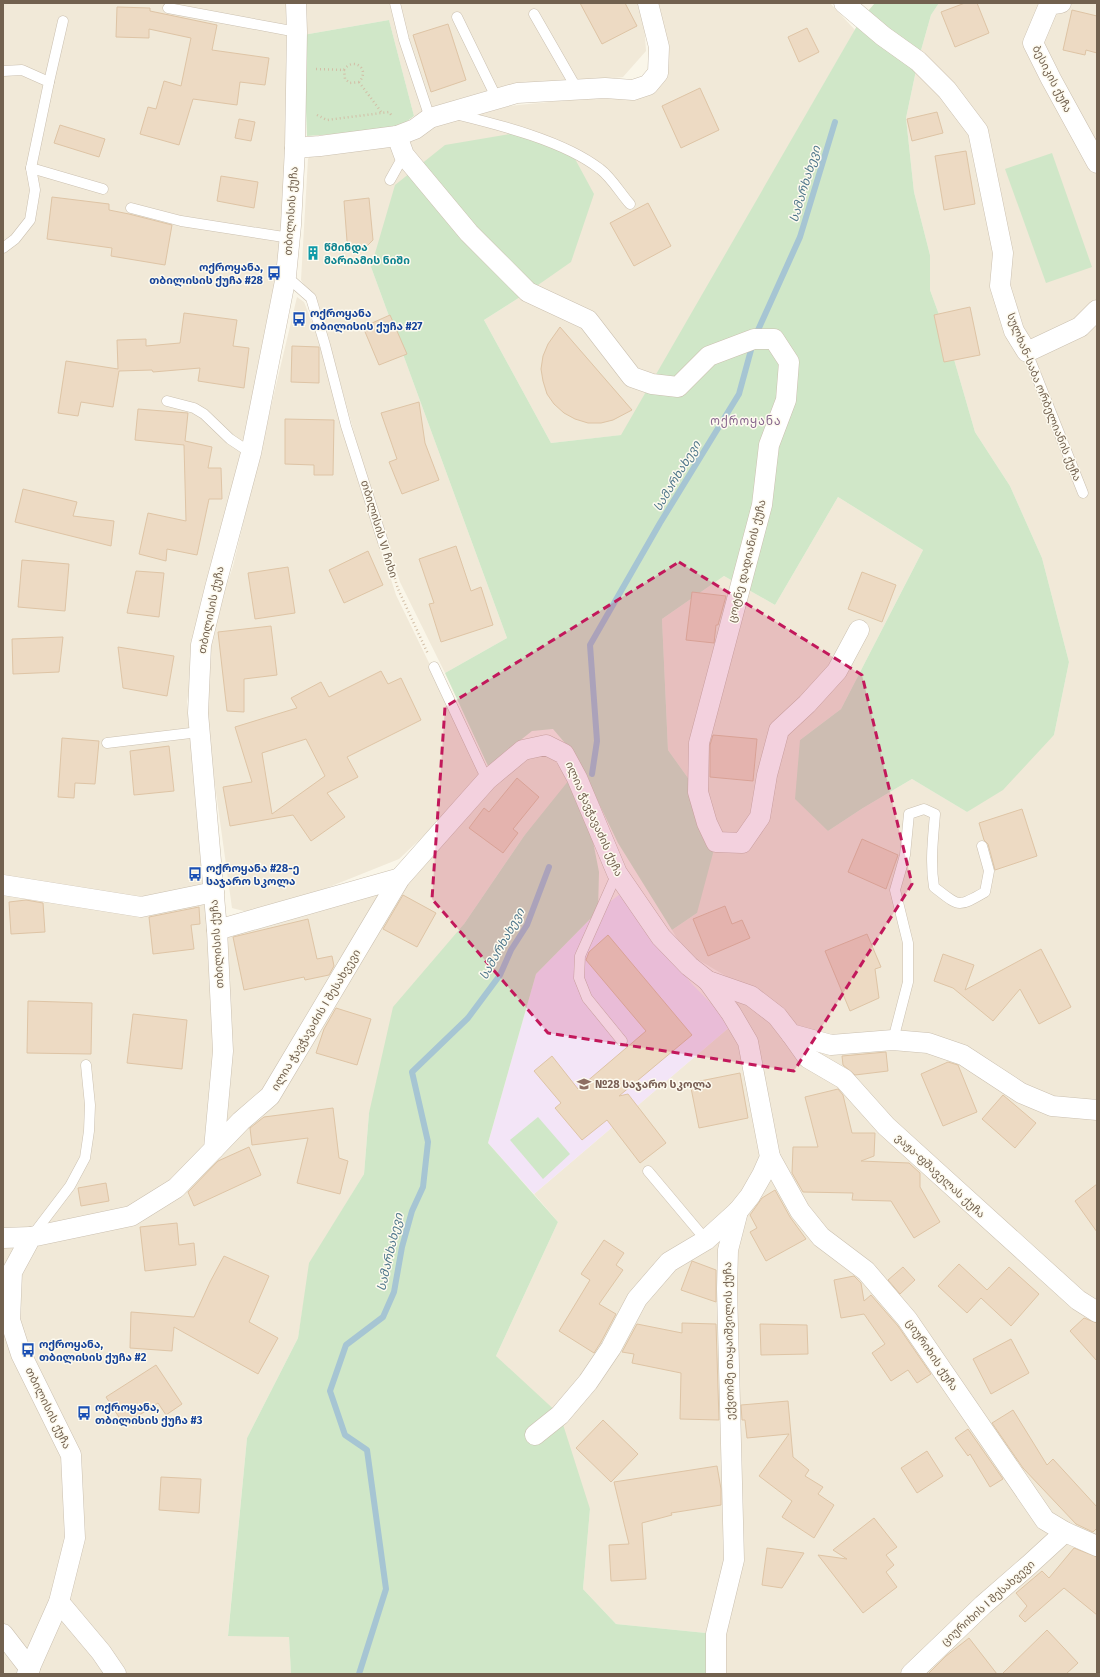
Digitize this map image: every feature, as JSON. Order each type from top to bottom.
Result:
[{"type":"street","name":"თბილისის ქუჩა","points":[[214,1149],[223,1051],[217,930],[199,732],[198,713],[201,645],[251,453],[286,276],[290,238],[295,148],[296,3]]},
{"type":"street","points":[[295,148],[402,135],[440,116],[517,93],[605,88],[633,90],[648,85],[658,73],[659,47],[648,3]]},
{"type":"street","name":"სულხან-საბა ორბელიანის ქუჩა","points":[[844,3],[883,36],[918,61],[947,90],[978,131],[1003,253],[1000,286],[1014,330],[1028,352]]},
{"type":"street","name":"ბესიკის ქუჩა","points":[[1061,3],[1049,5],[1033,43],[1050,80],[1097,163]]},
{"type":"street","name":"ცოტნე დადიანის ქუჩა","points":[[402,135],[404,155],[469,233],[528,292],[588,320],[632,377],[652,384],[678,387],[709,356],[754,340],[774,339],[789,362],[786,400],[769,445],[762,505],[700,743],[698,792],[707,823],[716,842],[742,843],[760,817],[767,775],[779,730],[807,704],[837,671],[859,630]]},
{"type":"street","points":[[1028,352],[1080,327],[1097,310]]},
{"type":"street","name":"ილია ჭავჭავაძის ქუჩა","points":[[400,878],[487,780],[523,750],[546,745],[564,754],[577,778],[617,873],[662,937],[689,966],[708,982],[751,996],[777,1016],[791,1034]]},
{"type":"street","points":[[217,930],[400,878]]},
{"type":"street","name":"ილია ჭავჭავაძის I შესახვევი","points":[[214,1149],[241,1121],[270,1096],[400,878]]},
{"type":"street","points":[[3,885],[141,907],[214,892]]},
{"type":"street","points":[[708,982],[731,1013],[748,1042],[770,1157]]},
{"type":"street","points":[[791,1034],[831,1045],[893,1040],[928,1043],[964,1055],[1021,1093],[1052,1106],[1097,1110]]},
{"type":"street","name":"ვაჟა-ფშაველას ქუჩა","points":[[791,1034],[808,1058],[844,1079],[886,1126],[1078,1300],[1097,1312]]},
{"type":"street","points":[[3,1238],[31,1237],[131,1216],[176,1188],[214,1149]]},
{"type":"street","name":"ექვთიმე თაყაიშვილის ქუჩა","points":[[716,1674],[716,1634],[734,1560],[727,1289],[728,1250],[738,1211],[750,1196],[770,1157]]},
{"type":"street","name":"ციურიხის ქუჩა","points":[[770,1157],[800,1211],[821,1237],[866,1271],[907,1319],[1045,1520],[1065,1532],[1097,1546]]},
{"type":"street","points":[[535,1435],[560,1415],[588,1382],[611,1348],[637,1298],[668,1262],[706,1240],[738,1211]]},
{"type":"street","name":"თბილისის ქუჩა","points":[[28,1671],[59,1602],[75,1538],[71,1455],[21,1354],[10,1320],[12,1272],[31,1237]]},
{"type":"street","name":"ციურიხის I შესახვევი","points":[[911,1674],[983,1605],[1065,1532]]},
{"type":"street","points":[[59,1602],[101,1652],[116,1674]]},
{"type":"street","points":[[3,1634],[28,1671]]},
{"type":"lane","points":[[395,3],[404,40],[440,116],[497,125],[564,148],[601,170],[630,204]]},
{"type":"lane","points":[[168,8],[297,32]]},
{"type":"lane","points":[[534,14],[577,89]]},
{"type":"lane","points":[[457,17],[497,99]]},
{"type":"lane","points":[[3,248],[15,239],[30,220],[35,190],[31,168],[63,21]]},
{"type":"lane","points":[[3,71],[22,70],[49,82]]},
{"type":"lane","points":[[390,180],[404,155]]},
{"type":"lane","points":[[31,168],[103,189]]},
{"type":"lane","points":[[131,208],[181,221],[290,238]]},
{"type":"lane","name":"თბილისის VI ჩიხი","points":[[286,276],[311,298],[346,426],[384,545]]},
{"type":"lane","name":"სულხან-საბა ორბელიანის ქუჩა","points":[[1028,352],[1083,493]]},
{"type":"lane","points":[[167,401],[194,408],[204,414],[230,439],[251,453]]},
{"type":"lane","points":[[434,667],[487,780]]},
{"type":"lane","points":[[108,743],[199,732]]},
{"type":"lane","points":[[893,1040],[908,982],[908,943],[895,890],[905,855],[909,814],[924,808],[935,814],[932,850],[934,887],[954,902],[964,904],[985,892],[988,871],[982,846]]},
{"type":"lane","points":[[617,873],[580,956],[580,978],[587,998],[622,1041]]},
{"type":"lane","points":[[31,1237],[70,1186],[85,1158],[89,1131],[90,1105],[86,1065]]},
{"type":"lane","points":[[648,1171],[706,1240]]},
{"type":"path","points":[[311,69],[344,70],[351,64],[358,65],[363,73],[359,82]]},
{"type":"path","points":[[344,70],[344,76],[347,81],[353,83],[359,82]]},
{"type":"path","points":[[359,82],[382,113]]},
{"type":"path","points":[[314,112],[319,117],[327,120],[389,112],[402,135]]},
{"type":"path","name":"თბილისის VI ჩიხი","points":[[384,545],[398,590],[434,667]]},
{"type":"highlighted area","points":[[679,562],[862,675],[912,884],[794,1071],[548,1033],[432,899],[445,707]]},
{"type":"shaded area","points":[[3,3],[286,3],[288,157],[280,255],[249,428],[206,585],[187,702],[203,886],[128,900],[29,882],[3,874]]},
{"type":"shaded area","points":[[303,3],[639,3],[643,9],[646,51],[623,77],[519,89],[430,118],[414,116],[389,20],[303,35]]},
{"type":"shaded area","points":[[652,3],[830,3],[855,30],[622,435],[551,443],[484,320],[528,292],[371,267],[507,638],[445,673],[400,582],[360,454],[320,309],[301,280],[308,159],[313,151],[432,127],[509,106],[589,98],[665,72]]},
{"type":"shaded area","points":[[939,3],[1097,3],[1097,1674],[716,1674],[716,1634],[616,1624],[583,1589],[590,1509],[496,1356],[558,1222],[534,1194],[732,1025],[741,985],[685,952],[672,930],[697,913],[698,792],[668,750],[662,619],[724,576],[775,605],[838,497],[923,550],[841,709],[800,740],[828,831],[912,779],[967,812],[1054,735],[1069,662],[1042,558],[1010,486],[975,432],[949,342],[930,290],[930,255],[914,192],[906,118],[918,61],[931,15]]},
{"type":"shaded area","points":[[297,297],[304,302],[321,344],[351,454],[396,595],[431,667],[482,781],[399,859],[259,915],[232,908],[205,713],[211,632],[233,566]]},
{"type":"shaded area","points":[[546,745],[577,778],[524,836],[464,924],[369,1113],[364,1174],[310,1263],[298,1338],[247,1438],[228,1635],[289,1637],[291,1674],[3,1674],[3,885],[141,907],[214,892],[217,930],[400,878],[487,780]]},
{"type":"shaded area","name":"№28 საჯარო სკოლა","points":[[620,894],[692,984],[732,1025],[534,1194],[488,1143],[536,974],[598,911]]},
{"type":"green space","points":[[875,3],[939,3],[931,15],[918,61],[906,118],[914,192],[930,255],[930,290],[949,342],[975,432],[1010,486],[1042,558],[1069,662],[1054,735],[1003,790],[967,812],[912,779],[828,831],[795,799],[800,740],[841,709],[923,550],[838,497],[775,605],[724,576],[662,619],[668,750],[698,792],[716,842],[697,913],[672,930],[618,843],[576,756],[553,729],[532,731],[488,766],[445,673],[507,638],[371,267],[395,185],[445,145],[516,133],[567,144],[594,194],[571,262],[484,320],[551,443],[621,435],[861,19]]},
{"type":"green space","points":[[389,20],[414,116],[395,130],[307,136],[303,35]]},
{"type":"green space","points":[[1052,153],[1092,267],[1046,283],[1005,169]]},
{"type":"green space","points":[[569,780],[591,831],[599,872],[598,911],[536,974],[488,1143],[558,1222],[496,1356],[560,1415],[590,1509],[583,1589],[616,1624],[716,1634],[716,1674],[291,1674],[289,1637],[228,1636],[247,1438],[298,1338],[309,1263],[364,1174],[369,1113],[393,1007],[464,924],[524,836]]},
{"type":"green space","points":[[538,1117],[570,1154],[543,1179],[510,1140]]},
{"type":"building","points":[[580,3],[625,3],[637,26],[602,44]]},
{"type":"building","points":[[965,3],[977,3],[989,33],[955,47],[941,12]]},
{"type":"building","points":[[117,7],[150,8],[150,11],[217,25],[212,50],[269,58],[265,85],[240,82],[237,105],[193,99],[179,145],[140,134],[148,107],[156,109],[164,81],[181,86],[191,38],[149,29],[149,38],[116,37]]},
{"type":"building","points":[[1072,10],[1097,16],[1097,53],[1086,50],[1085,55],[1063,50]]},
{"type":"building","points":[[448,24],[466,80],[431,92],[413,35]]},
{"type":"building","points":[[807,28],[819,52],[799,62],[788,37]]},
{"type":"building","points":[[700,88],[719,130],[681,148],[662,106]]},
{"type":"building","points":[[937,112],[943,133],[912,141],[907,119]]},
{"type":"building","points":[[239,119],[255,122],[251,141],[235,138]]},
{"type":"building","points":[[60,125],[105,139],[99,157],[54,143]]},
{"type":"building","points":[[966,151],[975,204],[944,210],[935,156]]},
{"type":"building","points":[[221,176],[258,182],[254,208],[217,201]]},
{"type":"building","points":[[52,197],[109,204],[109,210],[172,225],[165,265],[111,256],[112,248],[47,239]]},
{"type":"building","points":[[369,198],[373,240],[364,249],[356,250],[347,241],[344,201]]},
{"type":"building","points":[[648,203],[671,246],[634,266],[610,223]]},
{"type":"building","points":[[970,307],[980,355],[944,362],[934,315]]},
{"type":"building","points":[[184,313],[237,320],[233,346],[249,348],[244,388],[198,381],[200,368],[153,372],[152,370],[119,371],[113,407],[81,402],[78,416],[58,413],[66,361],[118,369],[117,340],[146,339],[146,346],[180,343]]},
{"type":"building","points":[[390,315],[407,354],[379,365],[363,327]]},
{"type":"building","points":[[560,327],[632,410],[613,420],[601,423],[588,423],[575,419],[564,413],[554,404],[547,394],[541,369],[543,356],[548,344]]},
{"type":"building","points":[[292,346],[319,347],[319,383],[291,382]]},
{"type":"building","points":[[419,402],[425,443],[439,480],[402,494],[389,462],[397,459],[381,413]]},
{"type":"building","points":[[138,409],[188,413],[185,441],[212,447],[208,468],[221,468],[222,499],[209,499],[197,555],[167,549],[166,561],[139,554],[148,513],[186,521],[184,445],[135,440]]},
{"type":"building","points":[[285,419],[334,420],[333,475],[314,475],[314,465],[285,464]]},
{"type":"building","points":[[23,489],[77,502],[73,516],[114,521],[111,546],[15,522]]},
{"type":"building","points":[[456,546],[471,591],[481,587],[493,625],[441,642],[429,604],[434,603],[419,559]]},
{"type":"building","points":[[368,551],[383,585],[344,603],[329,570]]},
{"type":"building","points":[[22,560],[69,564],[65,611],[18,607]]},
{"type":"building","points":[[288,567],[295,613],[255,619],[248,573]]},
{"type":"building","points":[[136,571],[164,573],[159,617],[127,613]]},
{"type":"building","points":[[862,572],[896,585],[882,622],[848,609]]},
{"type":"building","points":[[692,592],[726,596],[718,625],[716,625],[714,643],[686,640]]},
{"type":"building","points":[[271,626],[277,675],[244,679],[244,712],[227,711],[218,632]]},
{"type":"building","points":[[63,637],[59,672],[13,674],[12,639]]},
{"type":"building","points":[[118,647],[174,656],[167,696],[123,688]]},
{"type":"building","points":[[381,671],[388,684],[401,678],[421,720],[347,757],[358,777],[327,793],[345,817],[311,841],[293,815],[230,826],[223,787],[252,782],[235,727],[297,708],[291,698],[321,682],[329,697]],"holes":[[[306,739],[325,776],[272,814],[262,753]]]},
{"type":"building","points":[[713,735],[757,739],[753,781],[710,777],[710,745]]},
{"type":"building","points":[[62,738],[99,741],[95,784],[75,783],[74,798],[58,797]]},
{"type":"building","points":[[169,746],[174,791],[134,795],[130,751]]},
{"type":"building","points":[[517,778],[539,797],[513,829],[518,833],[503,853],[469,828],[484,808],[489,812]]},
{"type":"building","points":[[1022,809],[1037,856],[995,870],[988,844],[984,840],[979,823]]},
{"type":"building","points":[[862,839],[898,855],[886,889],[848,872]]},
{"type":"building","points":[[403,895],[436,913],[417,947],[383,929]]},
{"type":"building","points":[[26,900],[43,903],[45,932],[11,934],[9,902]]},
{"type":"building","points":[[725,906],[732,924],[742,920],[750,938],[708,956],[693,919]]},
{"type":"building","points":[[199,907],[200,924],[191,925],[194,949],[153,954],[149,917]]},
{"type":"building","points":[[308,919],[317,959],[332,956],[334,966],[329,975],[305,980],[304,977],[244,990],[233,937]]},
{"type":"building","points":[[867,934],[881,967],[875,969],[879,998],[850,1011],[825,951]]},
{"type":"building","points":[[608,935],[692,1035],[619,1096],[628,1094],[666,1143],[640,1163],[607,1120],[582,1140],[555,1108],[561,1103],[534,1071],[552,1056],[578,1089],[646,1031],[586,960],[589,952]]},
{"type":"building","points":[[1041,949],[1071,1007],[1039,1024],[1020,989],[993,1021],[953,988],[934,981],[943,954],[974,965],[965,990]]},
{"type":"building","points":[[28,1001],[92,1003],[91,1054],[27,1053]]},
{"type":"building","points":[[336,1008],[371,1019],[357,1065],[316,1053],[324,1029]]},
{"type":"building","points":[[133,1014],[187,1020],[182,1069],[127,1063]]},
{"type":"building","points":[[886,1052],[888,1071],[855,1075],[843,1065],[842,1056]]},
{"type":"building","points":[[948,1062],[958,1065],[977,1112],[943,1126],[921,1074]]},
{"type":"building","points":[[740,1073],[748,1118],[699,1128],[690,1083]]},
{"type":"building","points":[[838,1089],[843,1095],[852,1133],[875,1133],[874,1156],[861,1161],[909,1163],[920,1173],[920,1187],[940,1222],[914,1238],[891,1201],[852,1200],[853,1193],[803,1192],[792,1173],[793,1147],[818,1147],[805,1097]]},
{"type":"building","points":[[1003,1095],[1036,1123],[1015,1148],[982,1119]]},
{"type":"building","points":[[333,1108],[339,1158],[348,1161],[340,1194],[297,1183],[308,1138],[252,1145],[250,1128],[264,1117]]},
{"type":"building","points":[[249,1147],[261,1175],[194,1206],[188,1192],[218,1161]]},
{"type":"building","points":[[106,1183],[109,1201],[81,1206],[78,1188]]},
{"type":"building","points":[[1097,1184],[1097,1232],[1075,1201]]},
{"type":"building","points":[[775,1190],[790,1217],[806,1239],[766,1261],[750,1232],[757,1228],[750,1215],[762,1198]]},
{"type":"building","points":[[177,1223],[179,1245],[194,1243],[196,1265],[145,1271],[140,1227]]},
{"type":"building","points":[[604,1240],[624,1253],[616,1265],[623,1270],[599,1304],[616,1314],[594,1353],[559,1331],[590,1280],[581,1274]]},
{"type":"building","points":[[224,1256],[269,1276],[249,1322],[278,1338],[258,1374],[174,1327],[172,1351],[130,1348],[131,1312],[194,1317]]},
{"type":"building","points":[[692,1261],[716,1270],[716,1302],[681,1290]]},
{"type":"building","points":[[959,1264],[987,1290],[1009,1267],[1039,1294],[1011,1326],[981,1298],[967,1313],[938,1286]]},
{"type":"building","points":[[903,1267],[915,1280],[900,1294],[888,1280]]},
{"type":"building","points":[[854,1276],[861,1283],[864,1301],[871,1295],[898,1326],[931,1374],[917,1383],[908,1370],[891,1381],[872,1353],[885,1344],[864,1314],[841,1318],[834,1280]]},
{"type":"building","points":[[1084,1318],[1097,1323],[1097,1361],[1070,1331]]},
{"type":"building","points":[[682,1323],[716,1324],[719,1420],[680,1419],[681,1373],[632,1363],[634,1354],[622,1352],[637,1324],[682,1333]]},
{"type":"building","points":[[760,1324],[807,1325],[808,1354],[761,1355]]},
{"type":"building","points":[[1011,1339],[1029,1373],[991,1394],[973,1359]]},
{"type":"building","points":[[156,1365],[182,1404],[166,1415],[158,1403],[124,1425],[106,1397]]},
{"type":"building","points":[[788,1401],[793,1457],[809,1470],[805,1476],[823,1487],[818,1494],[834,1505],[814,1538],[782,1517],[792,1501],[759,1476],[789,1434],[747,1438],[745,1420],[742,1420],[741,1405]]},
{"type":"building","points":[[1013,1410],[1047,1465],[1053,1459],[1097,1507],[1097,1528],[1093,1532],[1076,1524],[1023,1468],[992,1423]]},
{"type":"building","points":[[603,1420],[638,1454],[611,1482],[576,1448]]},
{"type":"building","points":[[968,1429],[1003,1479],[990,1487],[970,1454],[968,1456],[955,1438]]},
{"type":"building","points":[[927,1451],[943,1476],[917,1493],[901,1468]]},
{"type":"building","points":[[717,1466],[721,1489],[721,1505],[671,1513],[672,1515],[642,1523],[646,1579],[611,1581],[609,1545],[629,1544],[614,1482]]},
{"type":"building","points":[[161,1477],[201,1479],[199,1513],[159,1510]]},
{"type":"building","points":[[874,1518],[897,1547],[886,1555],[894,1565],[886,1572],[897,1587],[863,1613],[818,1555],[847,1559],[833,1550]]},
{"type":"building","points":[[767,1548],[804,1553],[782,1588],[762,1585]]},
{"type":"building","points":[[1074,1548],[1097,1557],[1097,1615],[1064,1588],[1025,1622],[1019,1616],[1027,1606],[1016,1593],[1042,1571],[1049,1578]]},
{"type":"building","points":[[1047,1630],[1078,1663],[1066,1674],[1002,1674]]},
{"type":"building","points":[[969,1638],[997,1674],[928,1674],[946,1656]]},
{"type":"waterway","name":"სამარხახევი","points":[[592,774],[597,741],[590,645],[660,523],[739,394],[754,339],[800,237],[835,122]]},
{"type":"waterway","name":"სამარხახევი","points":[[359,1674],[386,1589],[367,1450],[345,1435],[330,1391],[346,1345],[383,1317],[394,1292],[402,1247],[412,1211],[423,1187],[428,1142],[412,1072],[468,1018],[500,975],[511,950],[527,925],[549,867]]},
{"type":"place","name":"წმინდა მარიამის ნიში","points":[[313,253]]},
{"type":"place","name":"ოქროყანა, თბილისის ქუჩა #28","points":[[274,273]]},
{"type":"place","name":"ოქროყანა თბილისის ქუჩა #27","points":[[299,319]]},
{"type":"place","name":"ოქროყანა #28-ე საჯარო სკოლა","points":[[195,874]]},
{"type":"place","name":"№28 საჯარო სკოლა","points":[[584,1084]]},
{"type":"place","name":"ოქროყანა, თბილისის ქუჩა #2","points":[[28,1350]]},
{"type":"place","name":"ოქროყანა, თბილისის ქუჩა #3","points":[[84,1413]]},
{"type":"district","name":"ოქროყანა","points":[[746,421]]}]
